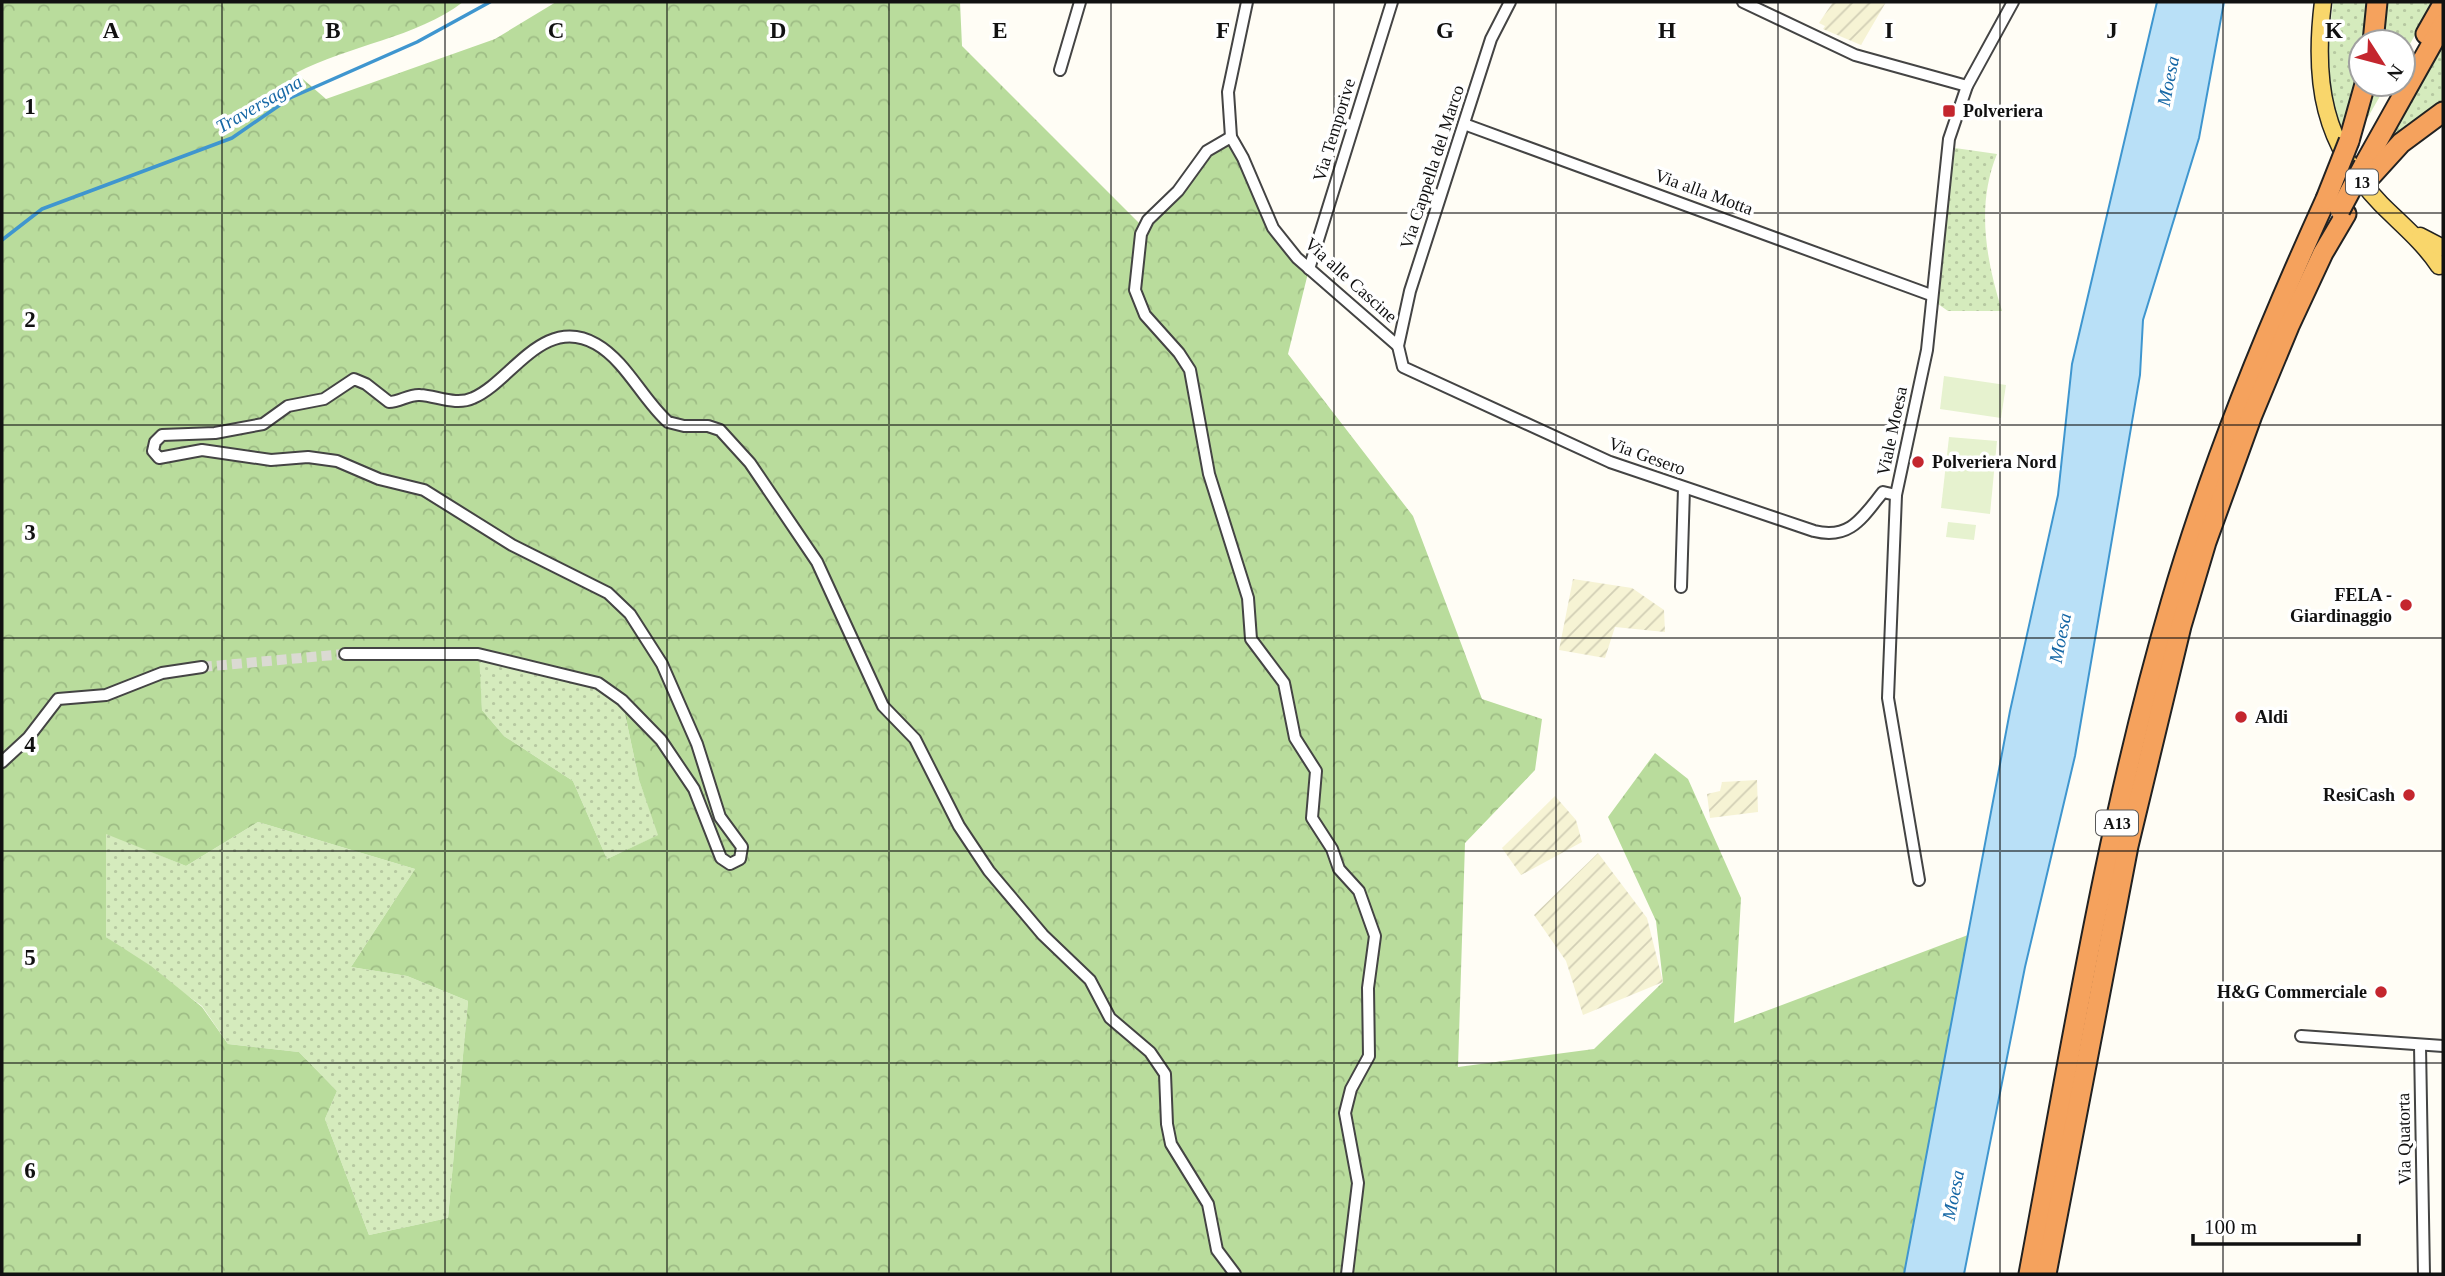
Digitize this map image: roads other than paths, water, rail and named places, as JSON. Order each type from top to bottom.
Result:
[{"type":"highway","points":[[2374,28],[2377,2]]},
{"type":"highway","points":[[2417,50],[2443,4]]},
{"type":"highway","name":"A13","points":[[2360,159],[2443,24]]},
{"type":"highway","name":"A13","points":[[2360,159],[2364,98]]},
{"type":"highway","name":"A13","points":[[2029,1274],[2113,840],[2155,659],[2188,545],[2256,359],[2301,261],[2336,207],[2390,98]]},
{"type":"highway","name":"A13","points":[[2360,159],[2401,143],[2443,112]]},
{"type":"highway","name":"A13","points":[[2046,1274],[2120,884],[2171,659],[2206,542],[2236,458],[2289,326],[2323,253],[2336,207]]},
{"type":"main road","name":"13","points":[[2323,2],[2321,78],[2332,132],[2362,183],[2412,232],[2442,268]]},
{"type":"main road","name":"13","points":[[2412,232],[2443,248]]},
{"type":"street","points":[[1060,70],[1080,2]]},
{"type":"street","name":"Via alle Cascine","points":[[1247,2],[1228,92],[1231,137],[1244,158],[1273,228],[1309,269],[1398,346]]},
{"type":"street","name":"Via Temporive","points":[[1309,269],[1392,2]]},
{"type":"street","name":"Via Cappella del Marco","points":[[1398,346],[1410,291],[1491,39],[1510,2]]},
{"type":"street","points":[[1743,2],[1855,55],[1967,86]]},
{"type":"street","name":"Viale Moesa","points":[[1919,880],[1888,698],[1896,495],[1927,350],[1944,162],[1967,86],[2013,2]]},
{"type":"street","name":"Via alla Motta","points":[[1464,124],[1931,295]]},
{"type":"street","points":[[1231,137],[1208,151],[1178,191],[1148,220],[1141,234],[1135,290],[1145,315],[1179,353],[1190,370],[1209,474],[1248,598],[1251,639],[1284,683],[1294,738],[1312,763],[1318,778],[1312,818],[1332,849],[1339,869],[1359,891],[1375,936],[1368,988],[1369,1056],[1351,1089],[1345,1113],[1358,1183],[1347,1274]]},
{"type":"street","points":[[345,654],[478,654],[598,683],[622,700],[661,740],[694,789],[721,858],[730,864],[740,859],[742,847],[720,817],[697,744],[662,664],[631,614],[608,593],[512,545],[424,490],[379,479],[337,461],[308,457],[271,460],[202,450],[184,451],[164,459],[159,458],[153,451],[155,442],[162,435],[215,433],[263,424],[288,406],[324,399],[354,379],[366,384],[389,402],[415,395],[449,401],[472,399],[526,353],[542,345],[569,339],[597,345],[668,422],[684,426],[708,426],[720,430],[750,463],[817,562],[883,706],[915,739],[959,826],[989,871],[1043,935],[1090,980],[1110,1018],[1150,1052],[1165,1074],[1167,1124],[1171,1144],[1208,1204],[1217,1250],[1235,1274]]},
{"type":"street","name":"Via Gesero","points":[[1398,346],[1403,367],[1411,374],[1507,413],[1610,462],[1829,535],[1842,533],[1854,525],[1883,492],[1896,495]]},
{"type":"street","points":[[1681,587],[1684,488]]},
{"type":"street","points":[[2,762],[28,738],[58,699],[106,695],[162,673],[202,667]]},
{"type":"street","points":[[2301,1035],[2443,1046]]},
{"type":"street","name":"Via Quatorta","points":[[2420,1046],[2424,1274]]},
{"type":"water","name":"Moesa","points":[[2157,2],[2224,2],[2199,138],[2143,320],[2140,375],[2075,756],[2025,967],[1964,1274],[1904,1274],[2010,711],[2058,495],[2072,364]]},
{"type":"waterway","name":"Traversagna","points":[[2,240],[42,209],[232,138],[290,98],[417,42],[490,2]]},
{"type":"tunnel","points":[[202,667],[345,654]]},
{"type":"place","name":"Polveriera","points":[[1949,111]]},
{"type":"place","name":"Polveriera Nord","points":[[1918,462]]},
{"type":"place","name":"FELA - Giardinaggio","points":[[2406,605]]},
{"type":"place","name":"Aldi","points":[[2241,717]]},
{"type":"place","name":"ResiCash","points":[[2409,795]]},
{"type":"place","name":"H&G Commerciale","points":[[2381,992]]}]
